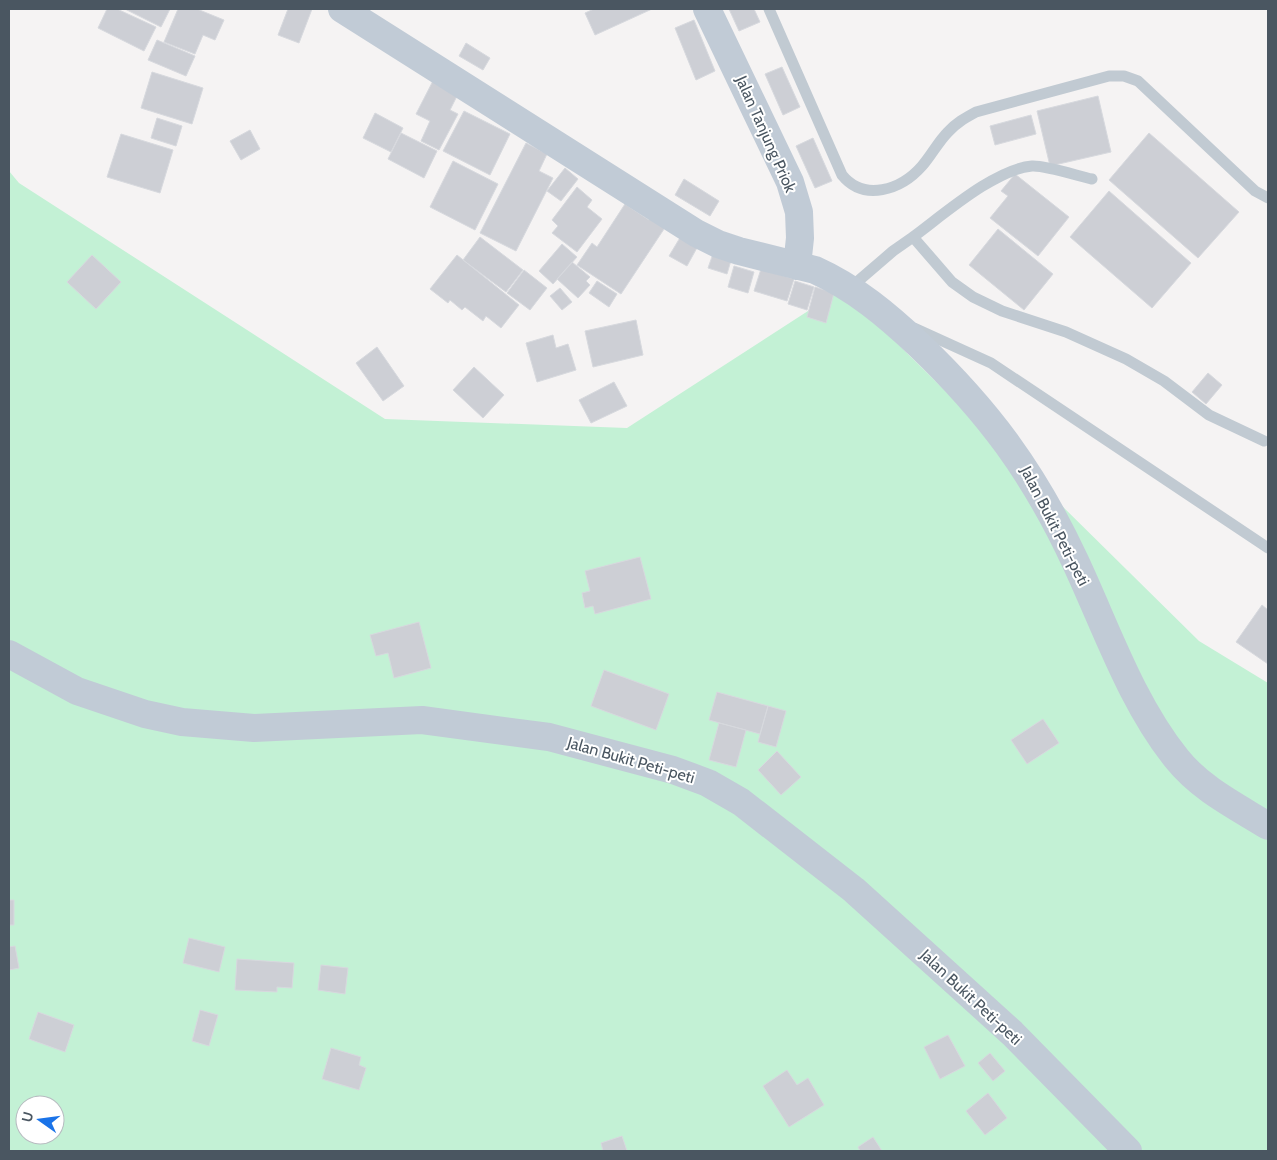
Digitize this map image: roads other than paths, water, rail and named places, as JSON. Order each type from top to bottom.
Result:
[{"type":"street","name":"Jalan Bukit Peti-peti","points":[[342,9],[696,233],[718,244],[815,270],[850,288],[891,319],[958,382],[1022,462],[1058,527],[1152,723],[1177,760],[1209,790],[1268,826]]},
{"type":"street","name":"Jalan Tanjung Priok","points":[[707,9],[790,182],[799,212],[800,238],[797,266]]},
{"type":"street","name":"Jalan Bukit Peti-peti","points":[[9,654],[78,691],[146,714],[182,722],[254,728],[422,720],[549,737],[673,770],[708,783],[741,802],[854,890],[1012,1033],[1128,1151]]},
{"type":"lane","points":[[769,9],[842,175],[849,184],[861,190],[878,192],[903,183],[922,167],[946,133],[960,120],[976,112],[1109,76],[1124,76],[1138,82],[1255,191],[1268,198]]},
{"type":"lane","points":[[850,288],[893,251],[967,197],[1019,168],[1033,166],[1092,179]]},
{"type":"lane","points":[[913,237],[952,282],[973,297],[1002,311],[1066,332],[1126,360],[1164,381],[1209,415],[1264,441]]},
{"type":"lane","points":[[891,319],[991,363],[1268,548]]}]
